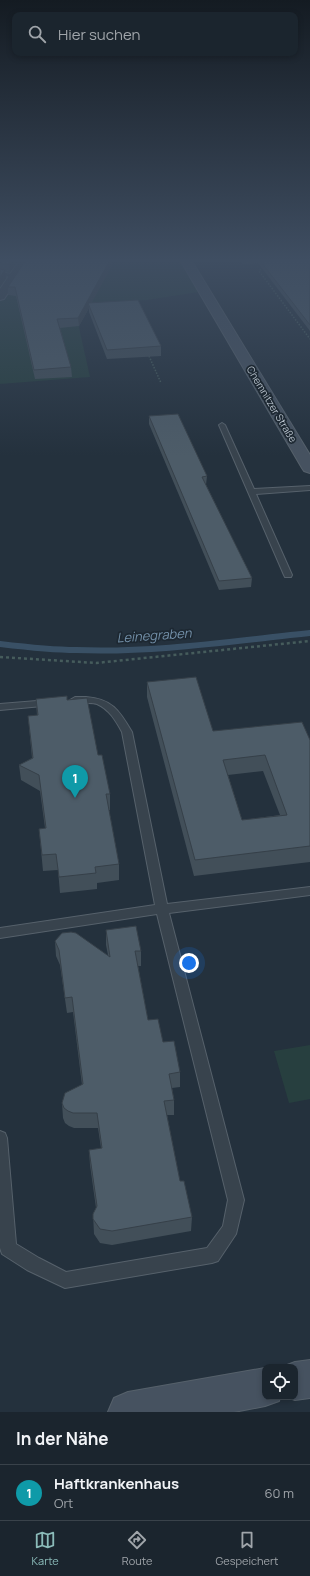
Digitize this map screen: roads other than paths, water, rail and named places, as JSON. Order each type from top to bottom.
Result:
[{"type":"main road","name":"Chemnitzer Straße","points":[[224,324],[310,468]]},
{"type":"main road","points":[[298,1381],[310,1379]]},
{"type":"main road","points":[[128,1412],[262,1388]]},
{"type":"lane","points":[[222,425],[288,575]]},
{"type":"lane","points":[[251,492],[310,488]]},
{"type":"lane","points":[[0,707],[84,700],[103,701],[117,714],[128,732],[162,909],[236,1200],[230,1229],[212,1255],[65,1280],[4,1251],[0,1138]]},
{"type":"lane","points":[[0,933],[162,909],[310,890]]},
{"type":"waterway","name":"Leinegraben","points":[[0,644],[57,649],[135,650],[193,646],[310,633]]},
{"type":"place","name":"Haftkrankenhaus","points":[[75,798]]}]
